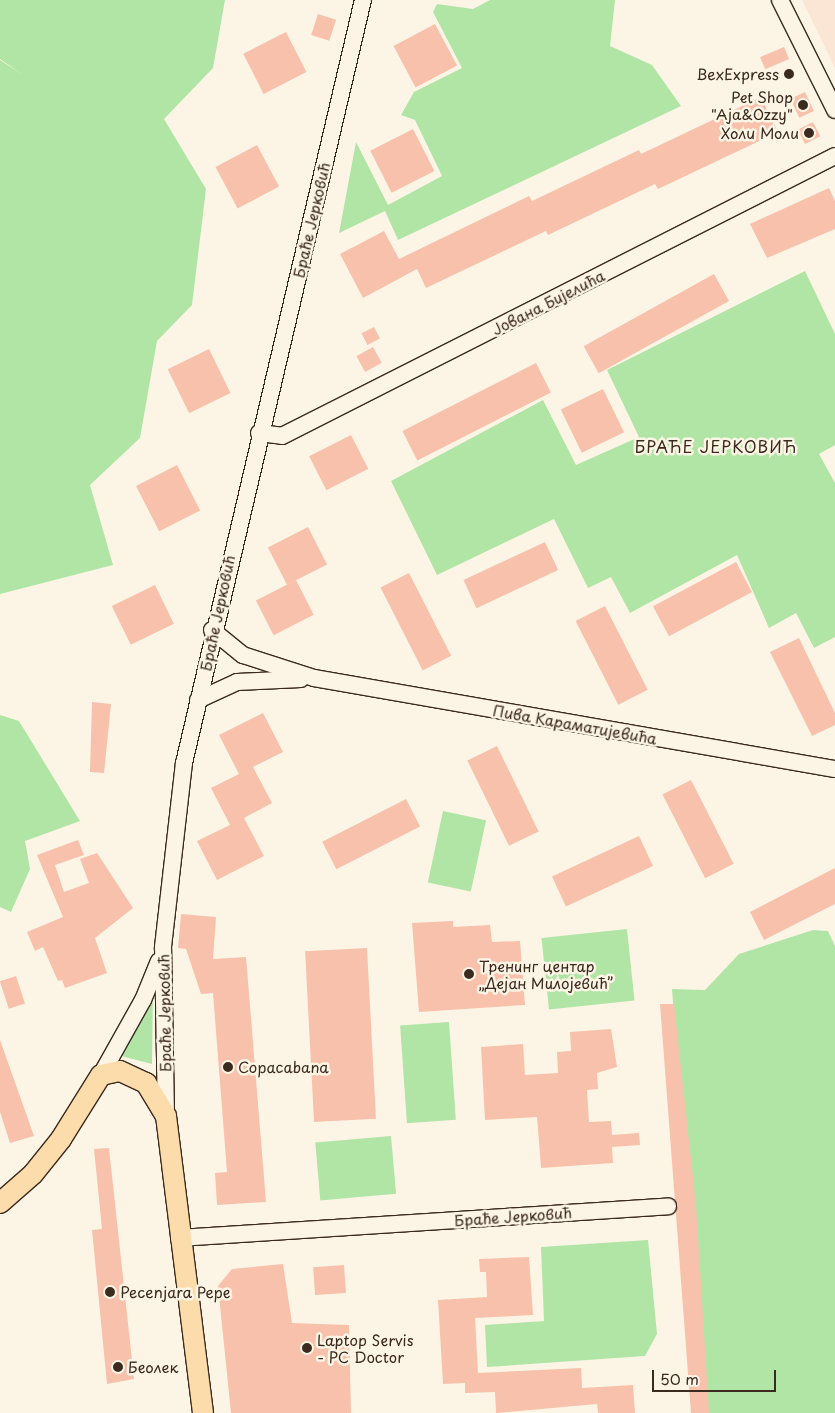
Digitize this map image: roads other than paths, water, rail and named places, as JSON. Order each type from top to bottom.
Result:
[{"type":"main road","points":[[0,1203],[33,1174],[56,1146],[101,1075],[120,1071],[138,1077],[166,1116]]},
{"type":"main road","name":"Браће Јерковић","points":[[166,1116],[179,1238],[203,1413]]},
{"type":"street","name":"Браће Јерковић","points":[[166,1116],[163,947],[171,853],[198,700],[212,630],[363,0]]},
{"type":"street","points":[[780,0],[835,110]]},
{"type":"street","name":"Јована Бијелића","points":[[259,433],[290,432],[835,156]]},
{"type":"street","name":"Пива Караматијевића","points":[[212,630],[243,655],[314,678],[835,769]]},
{"type":"street","name":"Пива Караматијевића","points":[[198,700],[238,682],[314,678]]},
{"type":"street","points":[[101,1075],[143,1000],[163,947]]},
{"type":"street","name":"Браће Јерковић","points":[[179,1238],[668,1206]]},
{"type":"place","name":"BexExpress","points":[[789,74]]},
{"type":"place","name":"Pet Shop \"Aja&Ozzy\"","points":[[803,105]]},
{"type":"place","name":"Холи Моли","points":[[809,133]]},
{"type":"place","name":"Тренинг центар „Дејан Милојевић”","points":[[469,974]]},
{"type":"place","name":"Copacabana","points":[[228,1067]]},
{"type":"place","name":"Pecenjara Pepe","points":[[110,1292]]},
{"type":"place","name":"Laptop Servis - PC Doctor","points":[[307,1348]]},
{"type":"place","name":"Беолек","points":[[118,1367]]},
{"type":"district","name":"БРАЋЕ ЈЕРКОВИЋ","points":[[716,446]]}]
